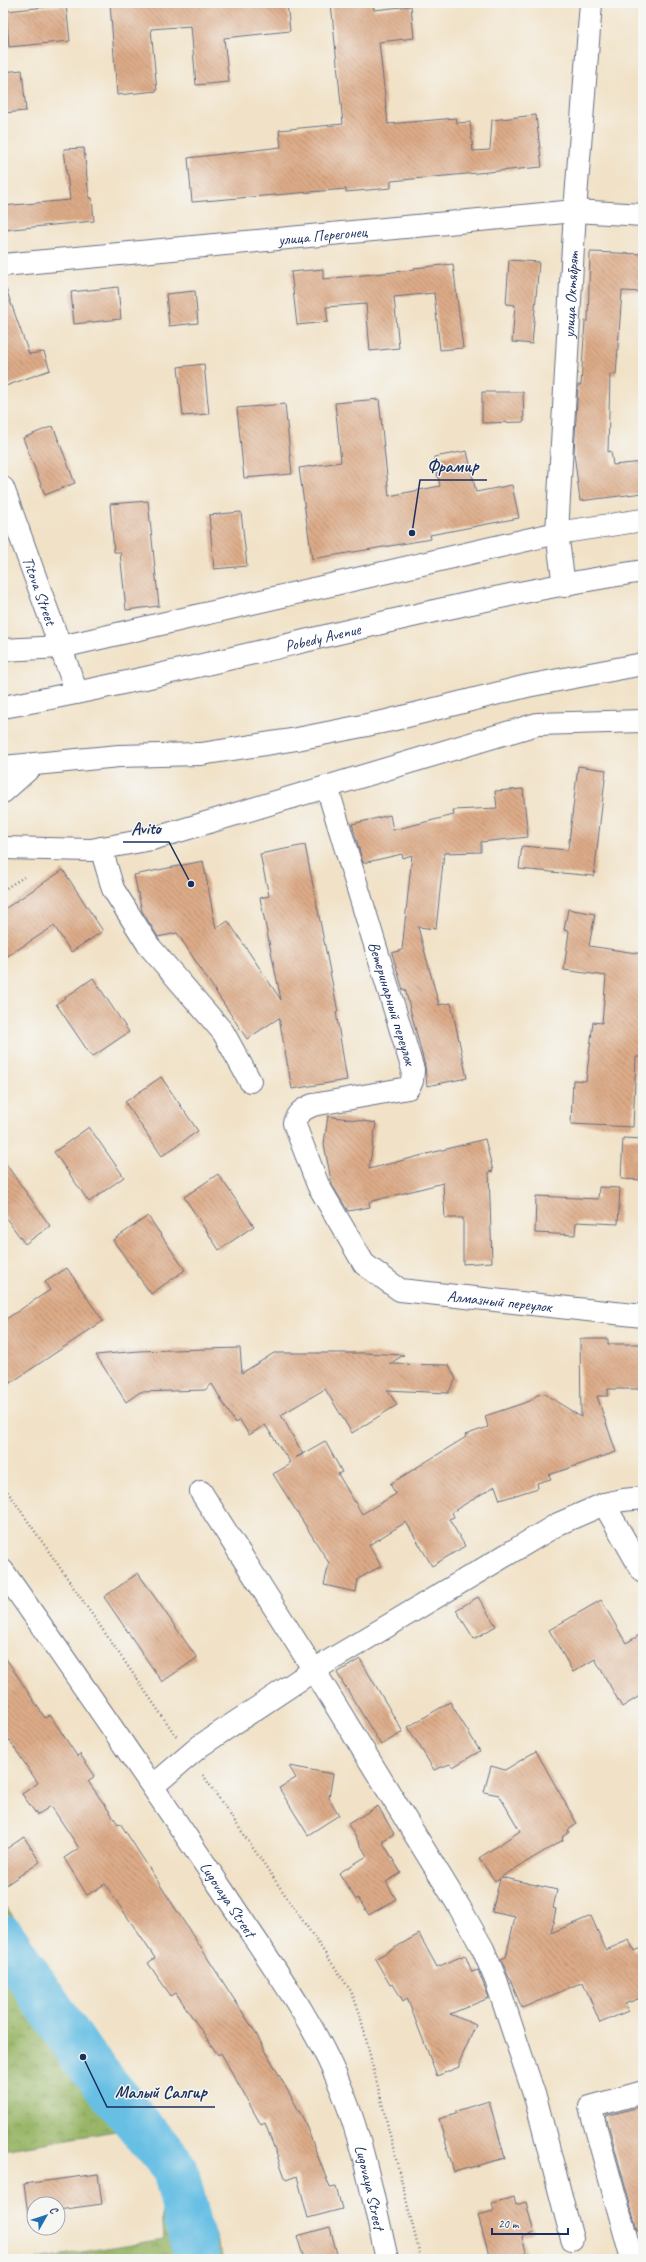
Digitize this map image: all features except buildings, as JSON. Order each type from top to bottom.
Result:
[{"type":"street","name":"улица Октябрят","points":[[564,586],[557,533],[574,211],[591,3]]},
{"type":"street","name":"улица Перегонец","points":[[3,265],[574,211],[643,215]]},
{"type":"street","name":"Titova Street","points":[[3,488],[77,693]]},
{"type":"street","points":[[3,650],[61,647],[557,533],[643,520]]},
{"type":"street","name":"Pobedy Avenue","points":[[3,707],[77,693],[441,609],[643,571]]},
{"type":"street","points":[[3,766],[32,766],[119,756],[201,754],[297,739],[387,721],[527,686],[643,664]]},
{"type":"street","points":[[3,848],[91,850],[152,839],[537,724],[643,720]]},
{"type":"street","points":[[3,792],[32,766]]},
{"type":"street","name":"Ветеринарный переулок","points":[[327,787],[413,1070],[412,1081],[408,1088],[313,1105],[296,1115],[294,1123],[318,1185],[364,1264]]},
{"type":"street","points":[[101,848],[113,889],[149,946],[223,1032],[250,1082]]},
{"type":"street","name":"Алмазный переулок","points":[[364,1264],[400,1290],[643,1316]]},
{"type":"street","points":[[202,1492],[314,1670],[456,1901],[483,1949],[496,1980],[536,2100],[572,2239]]},
{"type":"street","points":[[153,1786],[189,1755],[314,1670],[558,1524],[604,1504],[643,1498]]},
{"type":"street","points":[[604,1504],[643,1572]]},
{"type":"street","name":"Lugovaya Street","points":[[3,1571],[153,1786],[298,2004],[324,2050],[343,2092],[358,2134],[387,2259]]},
{"type":"street","points":[[632,2259],[590,2107],[643,2092]]},
{"type":"path","points":[[3,890],[24,877]]},
{"type":"path","points":[[3,1485],[351,1991],[359,2011],[422,2259]]},
{"type":"green space","points":[[3,1902],[189,2169],[224,2259],[37,2259],[164,2239],[160,2175],[127,2129],[3,2150]]},
{"type":"waterway","points":[[3,1938],[83,2057],[175,2168],[197,2259]]},
{"type":"place","name":"Фрамир","points":[[412,533]]},
{"type":"place","name":"Avito","points":[[191,884]]},
{"type":"place","name":"Малый Салгир","points":[[83,2057]]}]
